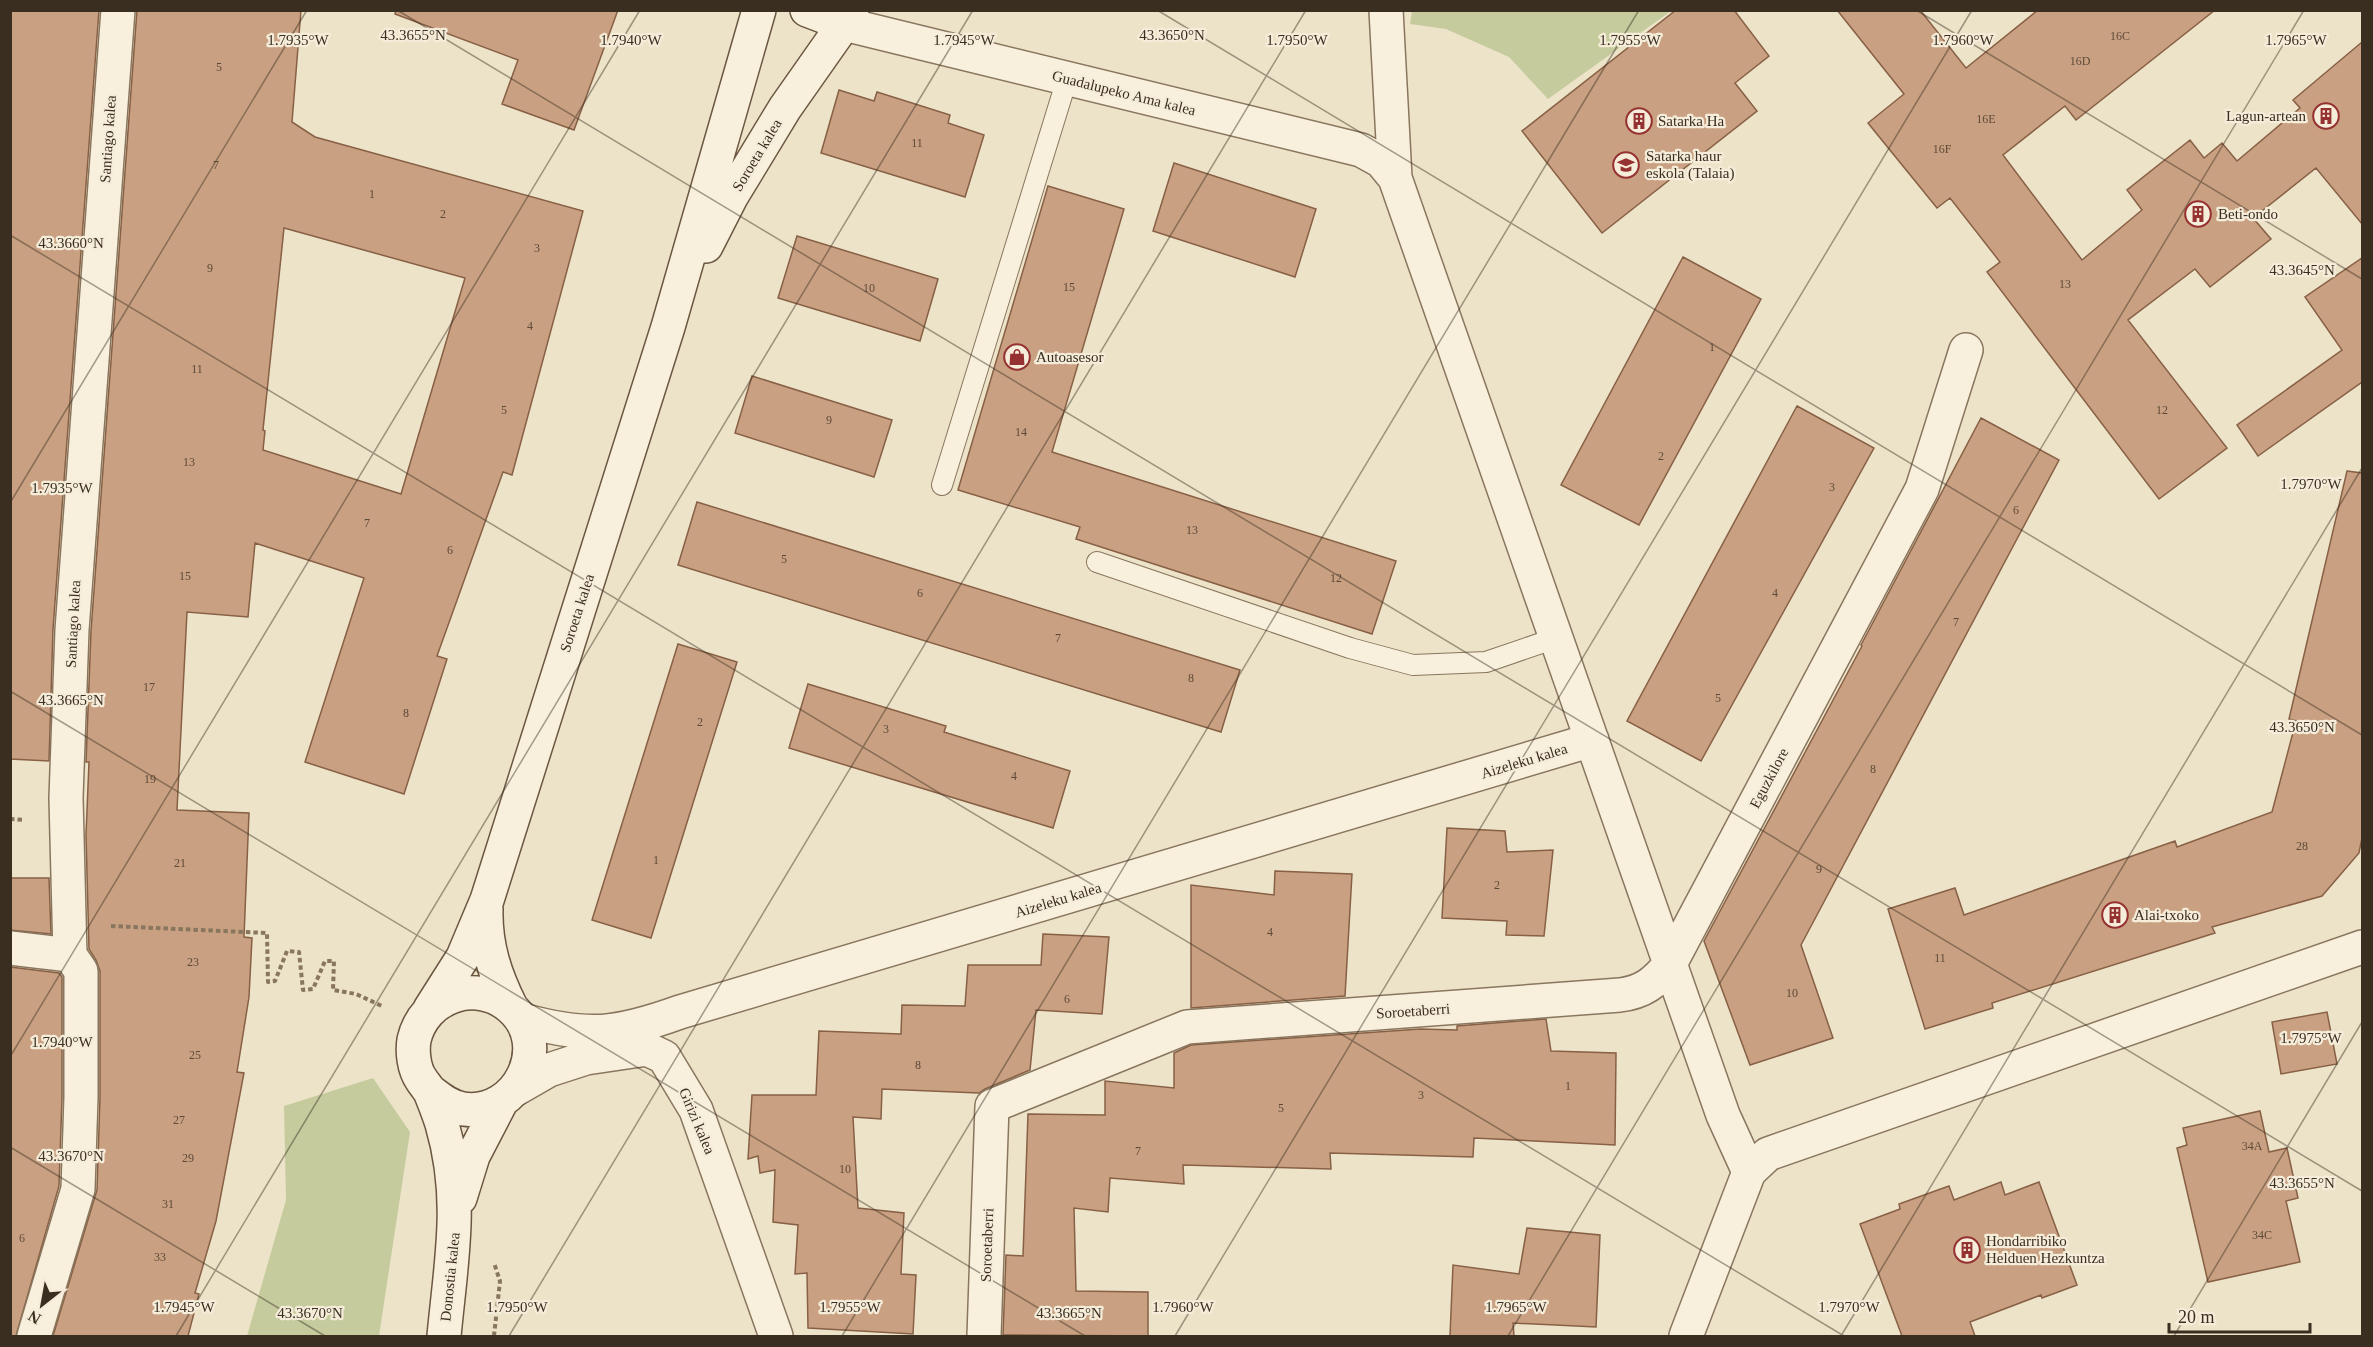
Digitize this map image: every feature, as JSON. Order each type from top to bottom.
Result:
[{"type":"street","name":"Santiago kalea","points":[[34,1336],[78,1189],[81,971],[69,939],[66,798],[72,630],[118,10]]},
{"type":"street","name":"Soroeta kalea","points":[[430,1009],[463,957],[486,900],[668,327],[759,10]]},
{"type":"street","points":[[807,10],[848,17]]},
{"type":"street","points":[[1386,10],[1395,178],[1722,1115],[1749,1172]]},
{"type":"street","name":"Soroeta kalea","points":[[668,327],[731,197],[785,108],[848,17]]},
{"type":"street","name":"Guadalupeko Ama kalea","points":[[848,17],[1067,79],[1361,150],[1381,161],[1395,178]]},
{"type":"street","name":"Eguzkilore","points":[[1670,964],[1923,489],[1966,351]]},
{"type":"street","name":"Aizeleku kalea","points":[[516,1014],[549,1028],[578,1032],[609,1032],[639,1027],[680,1012],[1588,729]]},
{"type":"street","name":"Soroeta kalea","points":[[486,900],[486,929],[490,957],[498,982],[516,1014]]},
{"type":"street","points":[[10,948],[69,939]]},
{"type":"street","points":[[1686,1336],[1749,1172],[1768,1154],[2362,947]]},
{"type":"street","name":"Soroetaberri","points":[[984,1336],[992,1106],[1187,1028],[1635,993],[1648,988],[1670,964]]},
{"type":"street","points":[[430,1009],[446,998],[463,992],[480,993],[497,998],[516,1014]]},
{"type":"street","name":"Donostia kalea","points":[[430,1009],[420,1024],[414,1041],[414,1059],[419,1077],[430,1092],[450,1156],[455,1186],[456,1218],[444,1336]]},
{"type":"street","name":"Donostia kalea","points":[[456,1218],[473,1156],[509,1095],[526,1072],[530,1053],[528,1036],[516,1014]]},
{"type":"street","name":"Girizi kalea","points":[[509,1095],[549,1071],[586,1058],[647,1049],[664,1058],[696,1110],[776,1336]]},
{"type":"street","points":[[430,1092],[445,1103],[463,1109],[483,1108],[509,1095]]},
{"type":"lane","points":[[942,485],[1067,79]]},
{"type":"lane","points":[[1097,562],[1350,648],[1413,665],[1486,662],[1556,638]]},
{"type":"path","points":[[69,939],[267,933],[268,982],[275,981],[287,951],[299,952],[303,990],[312,989],[325,961],[334,961],[333,990],[356,994]]},
{"type":"green space","points":[[1412,10],[1671,11],[1548,99],[1509,57],[1446,29],[1410,24]]},
{"type":"green space","points":[[373,1078],[410,1132],[379,1336],[247,1336],[286,1200],[284,1106]]},
{"type":"building","points":[[10,10],[99,10],[53,629],[49,761],[10,759]]},
{"type":"building","points":[[137,10],[301,10],[292,122],[315,137],[583,211],[512,475],[503,472],[437,656],[447,659],[404,794],[305,762],[364,578],[255,543],[248,617],[187,612],[177,810],[249,813],[244,937],[252,938],[249,997],[237,1072],[244,1073],[216,1221],[195,1293],[199,1294],[188,1336],[53,1336],[97,1190],[100,971],[89,949],[86,835],[91,631]],"holes":[[[284,228],[465,278],[401,494],[263,450],[265,431],[263,430]]]},
{"type":"building","points":[[396,10],[618,10],[574,130],[502,104],[518,60],[395,14]]},
{"type":"building","name":"Satarka Ha","points":[[1676,10],[1734,10],[1769,56],[1735,83],[1757,111],[1602,233],[1522,131]]},
{"type":"building","points":[[1837,10],[1920,10],[1966,68],[2038,10],[2215,10],[2076,120],[2065,106],[2003,155],[2082,260],[2142,210],[2127,190],[2190,140],[2204,158],[2222,143],[2237,161],[2300,108],[2293,100],[2362,42],[2362,224],[2316,168],[2253,218],[2271,239],[2210,287],[2195,269],[2128,320],[2227,448],[2159,499],[1987,272],[2000,262],[1950,198],[1937,208],[1868,123],[1904,94]]},
{"type":"building","points":[[839,90],[874,101],[877,92],[950,115],[948,123],[984,135],[965,197],[821,153]]},
{"type":"building","points":[[1174,163],[1316,209],[1295,277],[1153,231]]},
{"type":"building","points":[[1048,186],[1124,209],[1052,452],[1396,561],[1372,634],[1076,539],[1080,527],[958,490]]},
{"type":"building","points":[[797,236],[938,279],[920,341],[778,298]]},
{"type":"building","points":[[1683,257],[1761,299],[1639,525],[1561,485]]},
{"type":"building","points":[[2362,258],[2362,382],[2258,456],[2237,425],[2342,350],[2305,297]]},
{"type":"building","points":[[752,376],[892,420],[874,477],[735,433]]},
{"type":"building","points":[[1797,406],[1874,448],[1701,761],[1627,721]]},
{"type":"building","points":[[1981,418],[2059,460],[1801,945],[1833,1038],[1750,1065],[1704,941]]},
{"type":"building","points":[[2347,471],[2362,473],[2362,838],[2359,853],[2322,896],[2212,927],[2215,933],[1992,1003],[1993,1008],[1925,1029],[1888,909],[1955,888],[1964,915],[2175,841],[2177,847],[2272,812],[2296,721],[2289,719]]},
{"type":"building","points":[[697,502],[1240,670],[1221,732],[678,565]]},
{"type":"building","points":[[678,644],[737,662],[651,938],[592,920]]},
{"type":"building","points":[[808,684],[946,726],[944,732],[1070,771],[1053,828],[789,748]]},
{"type":"building","points":[[1447,828],[1505,831],[1507,852],[1553,850],[1544,936],[1506,935],[1507,921],[1442,918]]},
{"type":"building","points":[[1275,871],[1352,874],[1345,996],[1191,1008],[1191,885],[1274,895]]},
{"type":"building","points":[[10,878],[49,878],[51,934],[10,930]]},
{"type":"building","points":[[1043,934],[1109,937],[1102,1014],[1036,1010],[1030,1070],[979,1093],[882,1089],[881,1119],[853,1117],[858,1208],[904,1213],[901,1274],[916,1275],[913,1334],[808,1328],[807,1273],[795,1274],[798,1225],[773,1222],[775,1170],[760,1173],[758,1156],[748,1159],[752,1095],[816,1095],[819,1031],[901,1034],[902,1005],[965,1006],[968,965],[1041,965]]},
{"type":"building","points":[[10,967],[59,973],[62,977],[59,1186],[16,1336],[10,1336]]},
{"type":"building","points":[[2327,1012],[2337,1064],[2281,1074],[2272,1022]]},
{"type":"building","points":[[1546,1019],[1551,1051],[1616,1053],[1615,1145],[1474,1138],[1473,1157],[1330,1153],[1331,1169],[1183,1165],[1184,1184],[1110,1178],[1108,1212],[1074,1208],[1076,1291],[1148,1292],[1148,1336],[1003,1335],[1006,1255],[1023,1256],[1028,1114],[1105,1115],[1105,1081],[1174,1088],[1174,1053],[1191,1045],[1420,1029],[1457,1030],[1457,1026]]},
{"type":"building","points":[[2260,1111],[2269,1152],[2287,1148],[2298,1198],[2286,1201],[2300,1262],[2208,1282],[2177,1148],[2187,1145],[2183,1128]]},
{"type":"building","name":"Hondarribiko Helduen Hezkuntza","points":[[2001,1182],[2005,1195],[2039,1182],[2077,1285],[2042,1298],[2041,1295],[1970,1322],[1975,1336],[1902,1336],[1860,1224],[1900,1209],[1899,1204],[1949,1186],[1954,1200]]},
{"type":"building","points":[[1527,1228],[1600,1235],[1596,1327],[1513,1323],[1514,1336],[1450,1336],[1453,1265],[1519,1274]]},
{"type":"place","name":"Lagun-artean","points":[[2326,116]]},
{"type":"place","name":"Satarka Ha","points":[[1639,121]]},
{"type":"place","name":"Satarka haur eskola (Talaia)","points":[[1626,165]]},
{"type":"place","name":"Beti-ondo","points":[[2198,214]]},
{"type":"place","name":"Autoasesor","points":[[1017,357]]},
{"type":"place","name":"Alai-txoko","points":[[2115,915]]},
{"type":"place","name":"Hondarribiko Helduen Hezkuntza","points":[[1967,1250]]}]
